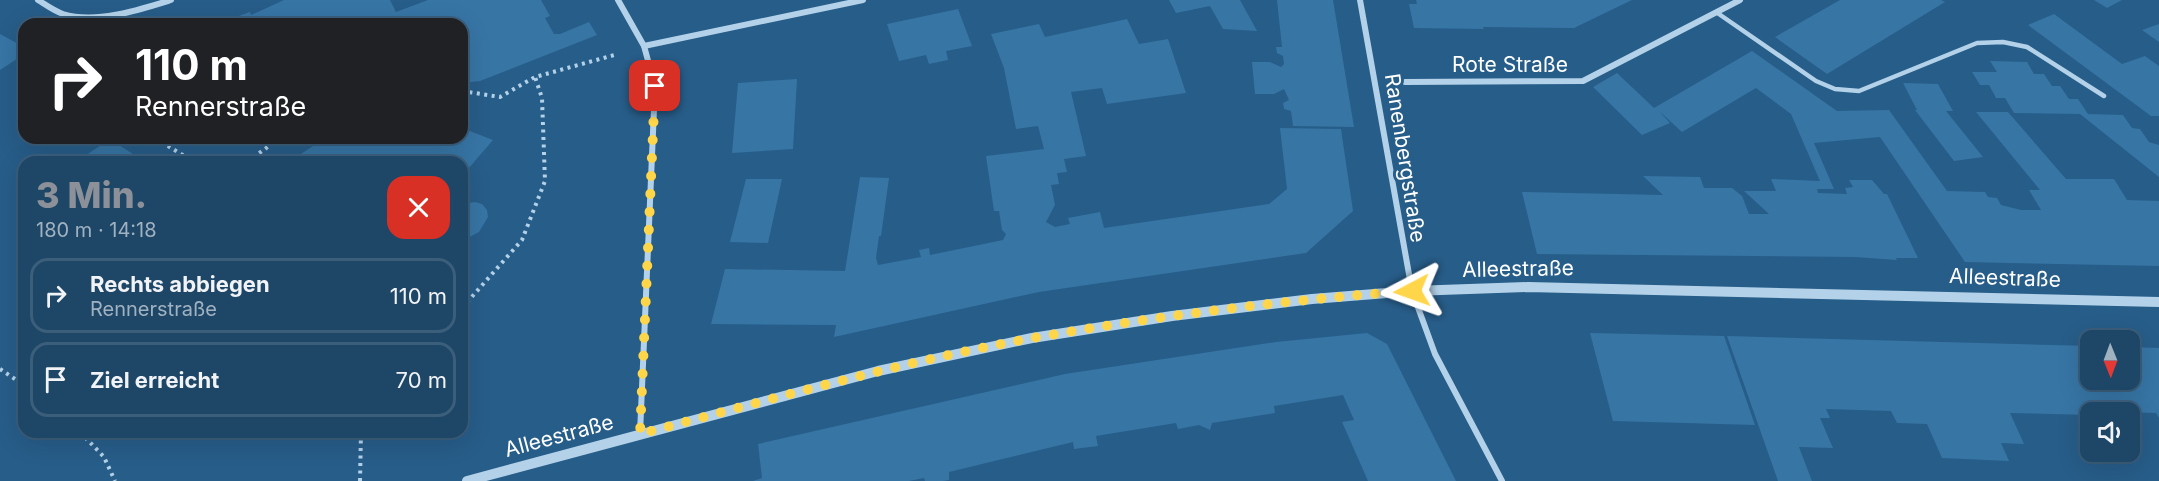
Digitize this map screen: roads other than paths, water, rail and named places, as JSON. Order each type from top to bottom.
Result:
[{"type":"street","points":[[38,0],[64,15],[94,16],[148,8],[171,0]]},
{"type":"street","points":[[618,0],[644,46],[655,86],[640,434]]},
{"type":"street","points":[[644,46],[863,0]]},
{"type":"street","name":"Ranenbergstraße","points":[[1360,0],[1412,291],[1436,354],[1502,481]]},
{"type":"street","name":"Rote Straße","points":[[1405,82],[1583,81],[1740,0]]},
{"type":"street","name":"Alleestraße","points":[[467,481],[878,371],[1032,338],[1172,316],[1300,300],[1412,291],[1528,287],[2159,302]]},
{"type":"lane","points":[[1716,12],[1816,81],[1835,89],[1859,91],[1977,43],[2003,42],[2027,47],[2103,96]]}]
